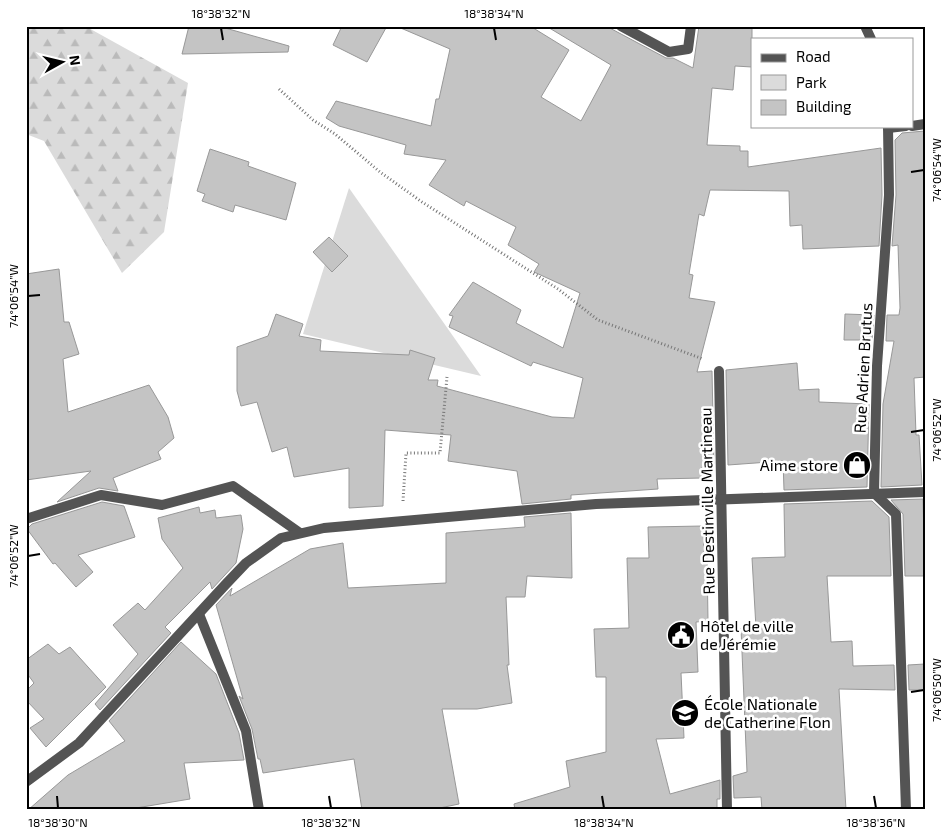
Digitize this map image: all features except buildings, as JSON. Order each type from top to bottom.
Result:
[{"type":"street","points":[[621,26],[669,52],[676,52],[688,49],[691,26]]},
{"type":"street","points":[[865,26],[871,38]]},
{"type":"street","name":"Rue Adrien Brutus","points":[[874,493],[877,366],[889,195],[888,128]]},
{"type":"street","name":"Rue Destinville Martineau","points":[[719,371],[727,810]]},
{"type":"street","points":[[26,519],[101,496],[162,505],[233,486],[300,534]]},
{"type":"street","points":[[26,782],[79,743],[122,694],[246,563],[281,538],[324,528],[596,504],[925,492]]},
{"type":"street","points":[[874,493],[896,514],[906,810]]},
{"type":"street","points":[[199,614],[246,731],[259,810]]},
{"type":"path","points":[[279,89],[380,172],[422,202],[558,289],[598,320],[712,362],[719,371]]},
{"type":"path","points":[[402,522],[406,453],[440,453],[447,377]]},
{"type":"green space","points":[[26,26],[85,26],[188,83],[164,232],[122,273],[44,141],[26,134]]},
{"type":"green space","points":[[349,188],[481,376],[303,334]]},
{"type":"place","name":"Aime store","points":[[857,465]]},
{"type":"place","name":"Hôtel de ville de Jérémie","points":[[681,635]]},
{"type":"place","name":"École Nationale de Catherine Flon","points":[[685,713]]}]
